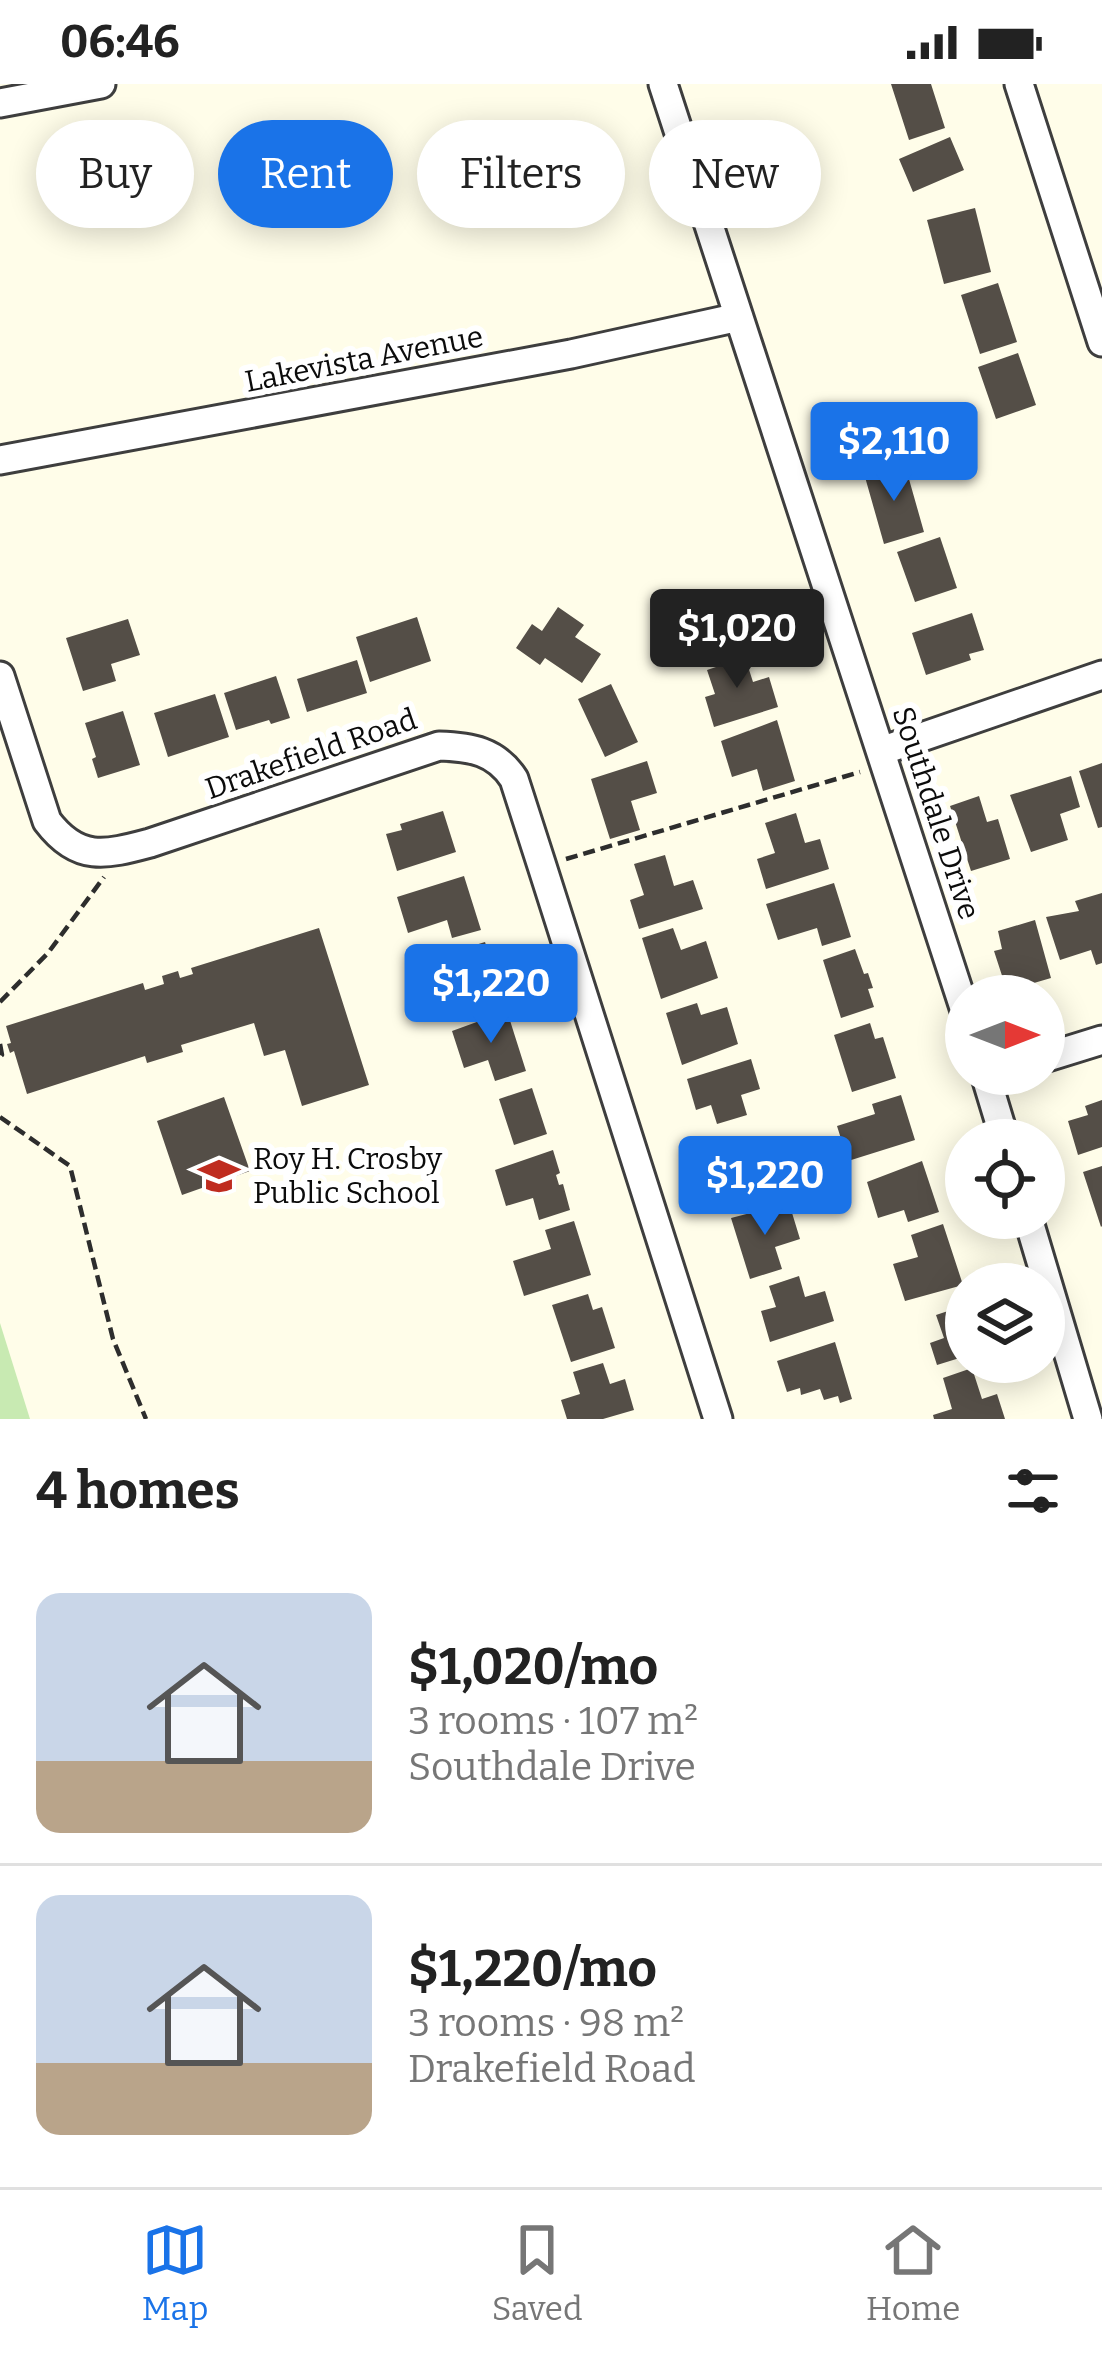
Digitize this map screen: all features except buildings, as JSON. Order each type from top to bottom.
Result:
[{"type":"street","points":[[0,103],[101,84]]},
{"type":"street","name":"Southdale Drive","points":[[663,84],[953,975]]},
{"type":"street","points":[[1019,84],[1102,342]]},
{"type":"street","name":"Lakevista Avenue","points":[[0,460],[571,354],[739,317]]},
{"type":"street","points":[[881,751],[1102,675]]},
{"type":"street","points":[[0,676],[47,821],[62,842],[106,855]]},
{"type":"street","name":"Drakefield Road","points":[[106,855],[439,746],[483,751],[506,767],[514,779],[718,1419]]},
{"type":"street","points":[[1065,1051],[1102,1040]]},
{"type":"street","points":[[1034,1239],[1088,1419]]},
{"type":"path","points":[[542,866],[863,771],[881,751]]},
{"type":"path","points":[[0,1002],[48,953],[108,872],[106,855]]},
{"type":"path","points":[[0,1044],[0,1057]]},
{"type":"path","points":[[0,1117],[70,1166],[113,1339],[146,1419]]},
{"type":"green space","points":[[0,1323],[30,1419],[0,1419]]},
{"type":"place","name":"Roy H. Crosby Public School","points":[[219,1176]]}]
